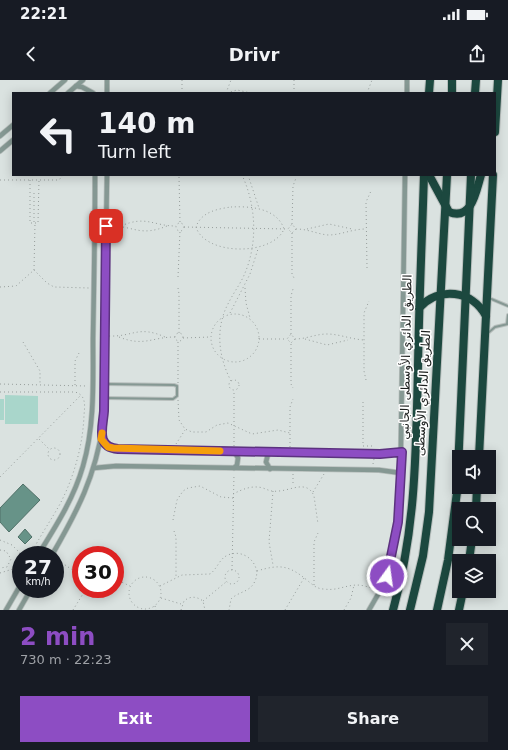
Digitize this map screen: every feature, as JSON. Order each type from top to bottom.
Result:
[{"type":"highway","points":[[429,92],[430,80]]},
{"type":"highway","points":[[452,80],[452,92]]},
{"type":"highway","points":[[475,92],[476,80]]},
{"type":"highway","points":[[496,115],[498,80]]},
{"type":"highway","name":"الطريق الدائري الأوسطى الجانبي","points":[[393,610],[404,567],[413,510],[424,176]]},
{"type":"highway","points":[[430,176],[449,212],[461,214],[466,212],[470,207],[481,176]]},
{"type":"highway","name":"الطريق الدائري الأوسطى","points":[[410,610],[423,556],[429,512],[447,176]]},
{"type":"highway","points":[[437,610],[448,560],[456,499],[471,176]]},
{"type":"highway","points":[[479,450],[493,176]]},
{"type":"highway","points":[[419,308],[428,299],[440,294],[456,294],[466,296],[478,305],[486,317]]},
{"type":"highway","points":[[459,610],[462,598]]},
{"type":"street","points":[[51,92],[65,80]]},
{"type":"street","points":[[69,92],[83,80]]},
{"type":"street","points":[[107,92],[108,80]]},
{"type":"street","points":[[407,80],[407,92]]},
{"type":"street","points":[[76,86],[82,87],[91,92]]},
{"type":"street","points":[[0,136],[12,126]]},
{"type":"street","points":[[0,151],[12,141]]},
{"type":"street","points":[[43,546],[69,503],[83,466],[91,423],[93,386],[95,176]]},
{"type":"street","points":[[57,546],[78,509],[94,468],[101,439],[104,398],[106,176]]},
{"type":"street","points":[[369,610],[390,568],[400,506],[405,176]]},
{"type":"street","points":[[101,439],[108,447],[113,448],[387,454],[402,452]]},
{"type":"street","points":[[234,451],[238,458],[238,462],[234,468]]},
{"type":"street","points":[[270,469],[266,462],[268,454],[271,452]]},
{"type":"street","points":[[94,468],[108,466],[234,468],[401,473]]},
{"type":"street","points":[[6,610],[13,598]]},
{"type":"street","points":[[19,610],[26,598]]},
{"type":"lane","points":[[487,296],[508,306]]},
{"type":"lane","points":[[485,335],[495,327],[508,324],[508,315]]},
{"type":"lane","points":[[104,384],[177,386],[177,397],[174,399],[104,398]]},
{"type":"path","points":[[182,80],[182,92]]},
{"type":"path","points":[[226,92],[231,80]]},
{"type":"path","points":[[294,80],[294,92]]},
{"type":"path","points":[[368,92],[372,80]]},
{"type":"path","points":[[232,92],[244,90],[249,92]]},
{"type":"path","points":[[0,180],[59,180],[62,176]]},
{"type":"path","points":[[222,317],[230,314],[241,314],[256,324],[259,339],[254,352],[249,357],[236,362],[222,358],[214,349],[210,337],[214,325],[222,317],[245,273],[252,248],[254,228],[252,208],[242,176]]},
{"type":"path","points":[[248,176],[259,209]]},
{"type":"path","points":[[179,177],[180,223],[184,227],[288,229],[292,233],[292,274],[294,278]]},
{"type":"path","points":[[288,229],[292,224],[293,183],[296,178]]},
{"type":"path","points":[[30,180],[30,223],[34,223]]},
{"type":"path","points":[[34,223],[38,223],[39,180]]},
{"type":"path","points":[[367,268],[366,202],[371,191]]},
{"type":"path","points":[[34,193],[34,270],[47,283],[54,287],[94,288]]},
{"type":"path","points":[[196,227],[201,217],[211,212],[231,207],[259,209],[277,218],[284,229]]},
{"type":"path","points":[[106,226],[120,226],[143,220],[167,226],[176,226],[180,223]]},
{"type":"path","points":[[292,224],[296,229]]},
{"type":"path","points":[[292,233],[296,229],[306,229],[329,224],[352,230]]},
{"type":"path","points":[[120,226],[143,232],[167,226]]},
{"type":"path","points":[[176,226],[180,231],[178,276]]},
{"type":"path","points":[[180,231],[184,227]]},
{"type":"path","points":[[196,227],[201,237],[210,243],[231,248],[258,248],[278,239],[284,229]]},
{"type":"path","points":[[306,229],[329,235],[352,230],[366,230]]},
{"type":"path","points":[[230,314],[245,286],[258,248]]},
{"type":"path","points":[[0,287],[16,286],[34,270]]},
{"type":"path","points":[[245,286],[246,303],[250,319]]},
{"type":"path","points":[[178,288],[179,333],[182,338]]},
{"type":"path","points":[[287,339],[291,334],[292,293],[294,289]]},
{"type":"path","points":[[366,380],[364,374],[364,312],[369,301]]},
{"type":"path","points":[[222,317],[220,337],[222,358],[231,381],[229,385],[234,390]]},
{"type":"path","points":[[105,336],[118,336],[142,331],[165,337]]},
{"type":"path","points":[[118,336],[142,342],[165,337],[175,337],[179,333]]},
{"type":"path","points":[[291,334],[295,339]]},
{"type":"path","points":[[291,343],[295,339],[305,339],[327,334],[350,340]]},
{"type":"path","points":[[175,337],[178,341],[177,386]]},
{"type":"path","points":[[178,341],[182,338],[210,337]]},
{"type":"path","points":[[259,339],[287,339],[291,343],[291,384],[293,388]]},
{"type":"path","points":[[305,339],[327,345],[350,340],[364,340]]},
{"type":"path","points":[[23,342],[40,371],[40,385]]},
{"type":"path","points":[[75,386],[75,361],[79,353]]},
{"type":"path","points":[[231,381],[236,380],[239,384],[234,390],[234,451]]},
{"type":"path","points":[[0,384],[93,386]]},
{"type":"path","points":[[0,392],[75,392],[81,395],[84,401],[84,420],[74,471],[60,503],[35,546]]},
{"type":"path","points":[[0,477],[81,395]]},
{"type":"path","points":[[177,397],[179,420],[185,429],[199,433],[222,423],[234,424],[239,429],[252,434],[278,430],[290,433]]},
{"type":"path","points":[[290,452],[290,406],[293,399]]},
{"type":"path","points":[[363,402],[363,446],[374,446]]},
{"type":"path","points":[[175,450],[178,439],[185,429]]},
{"type":"path","points":[[38,438],[50,450]]},
{"type":"path","points":[[54,448],[59,450],[59,457],[55,460],[50,459],[48,454],[50,450],[54,448]]},
{"type":"path","points":[[373,464],[374,458]]},
{"type":"path","points":[[232,570],[234,468]]},
{"type":"path","points":[[293,487],[294,469]]},
{"type":"path","points":[[318,524],[312,492],[320,482],[326,470]]},
{"type":"path","points":[[173,520],[179,495],[188,488],[200,486],[221,497],[233,498]]},
{"type":"path","points":[[233,494],[254,487],[273,491],[283,491],[293,487],[303,487],[312,492]]},
{"type":"path","points":[[273,491],[269,542],[273,566]]},
{"type":"path","points":[[174,531],[176,537],[176,577]]},
{"type":"path","points":[[314,585],[314,542],[318,533]]},
{"type":"path","points":[[0,540],[13,546]]},
{"type":"path","points":[[0,550],[6,551],[10,559],[7,567],[0,568]]},
{"type":"path","points":[[160,586],[176,577],[188,574],[210,574],[220,560],[232,553],[245,555],[250,558],[256,571],[255,582],[246,591],[235,595],[231,599],[229,610]]},
{"type":"path","points":[[256,571],[273,566],[293,570],[319,588],[328,590],[354,584],[379,592]]},
{"type":"path","points":[[0,574],[12,569]]},
{"type":"path","points":[[226,581],[226,574],[232,570]]},
{"type":"path","points":[[226,581],[234,584],[239,579],[239,574],[232,570]]},
{"type":"path","points":[[144,576],[153,579],[160,586],[161,598],[155,606],[146,609],[133,604],[129,596],[130,587],[136,579],[144,576]]},
{"type":"path","points":[[286,610],[305,578]]},
{"type":"path","points":[[202,601],[226,581]]},
{"type":"path","points":[[124,584],[130,587]]},
{"type":"path","points":[[344,610],[351,598],[354,584]]},
{"type":"path","points":[[181,610],[182,605],[187,598],[195,597],[202,601],[205,610]]},
{"type":"path","points":[[73,610],[80,598]]},
{"type":"path","points":[[161,598],[182,605]]},
{"type":"path","points":[[155,606],[156,610]]},
{"type":"shaded area","points":[[5,395],[38,396],[38,424],[5,424]]},
{"type":"shaded area","points":[[0,399],[4,399],[4,420],[0,420]]},
{"type":"shaded area","points":[[23,484],[40,500],[9,532],[0,522],[0,508]]},
{"type":"shaded area","points":[[25,529],[32,537],[25,544],[18,537]]},
{"type":"slow traffic","points":[[102,433],[101,439],[108,447],[113,448],[220,451]]},
{"type":"route","points":[[106,226],[104,411],[101,439],[104,443],[108,447],[118,449],[380,454],[402,452],[400,506],[392,559],[387,576]]}]
